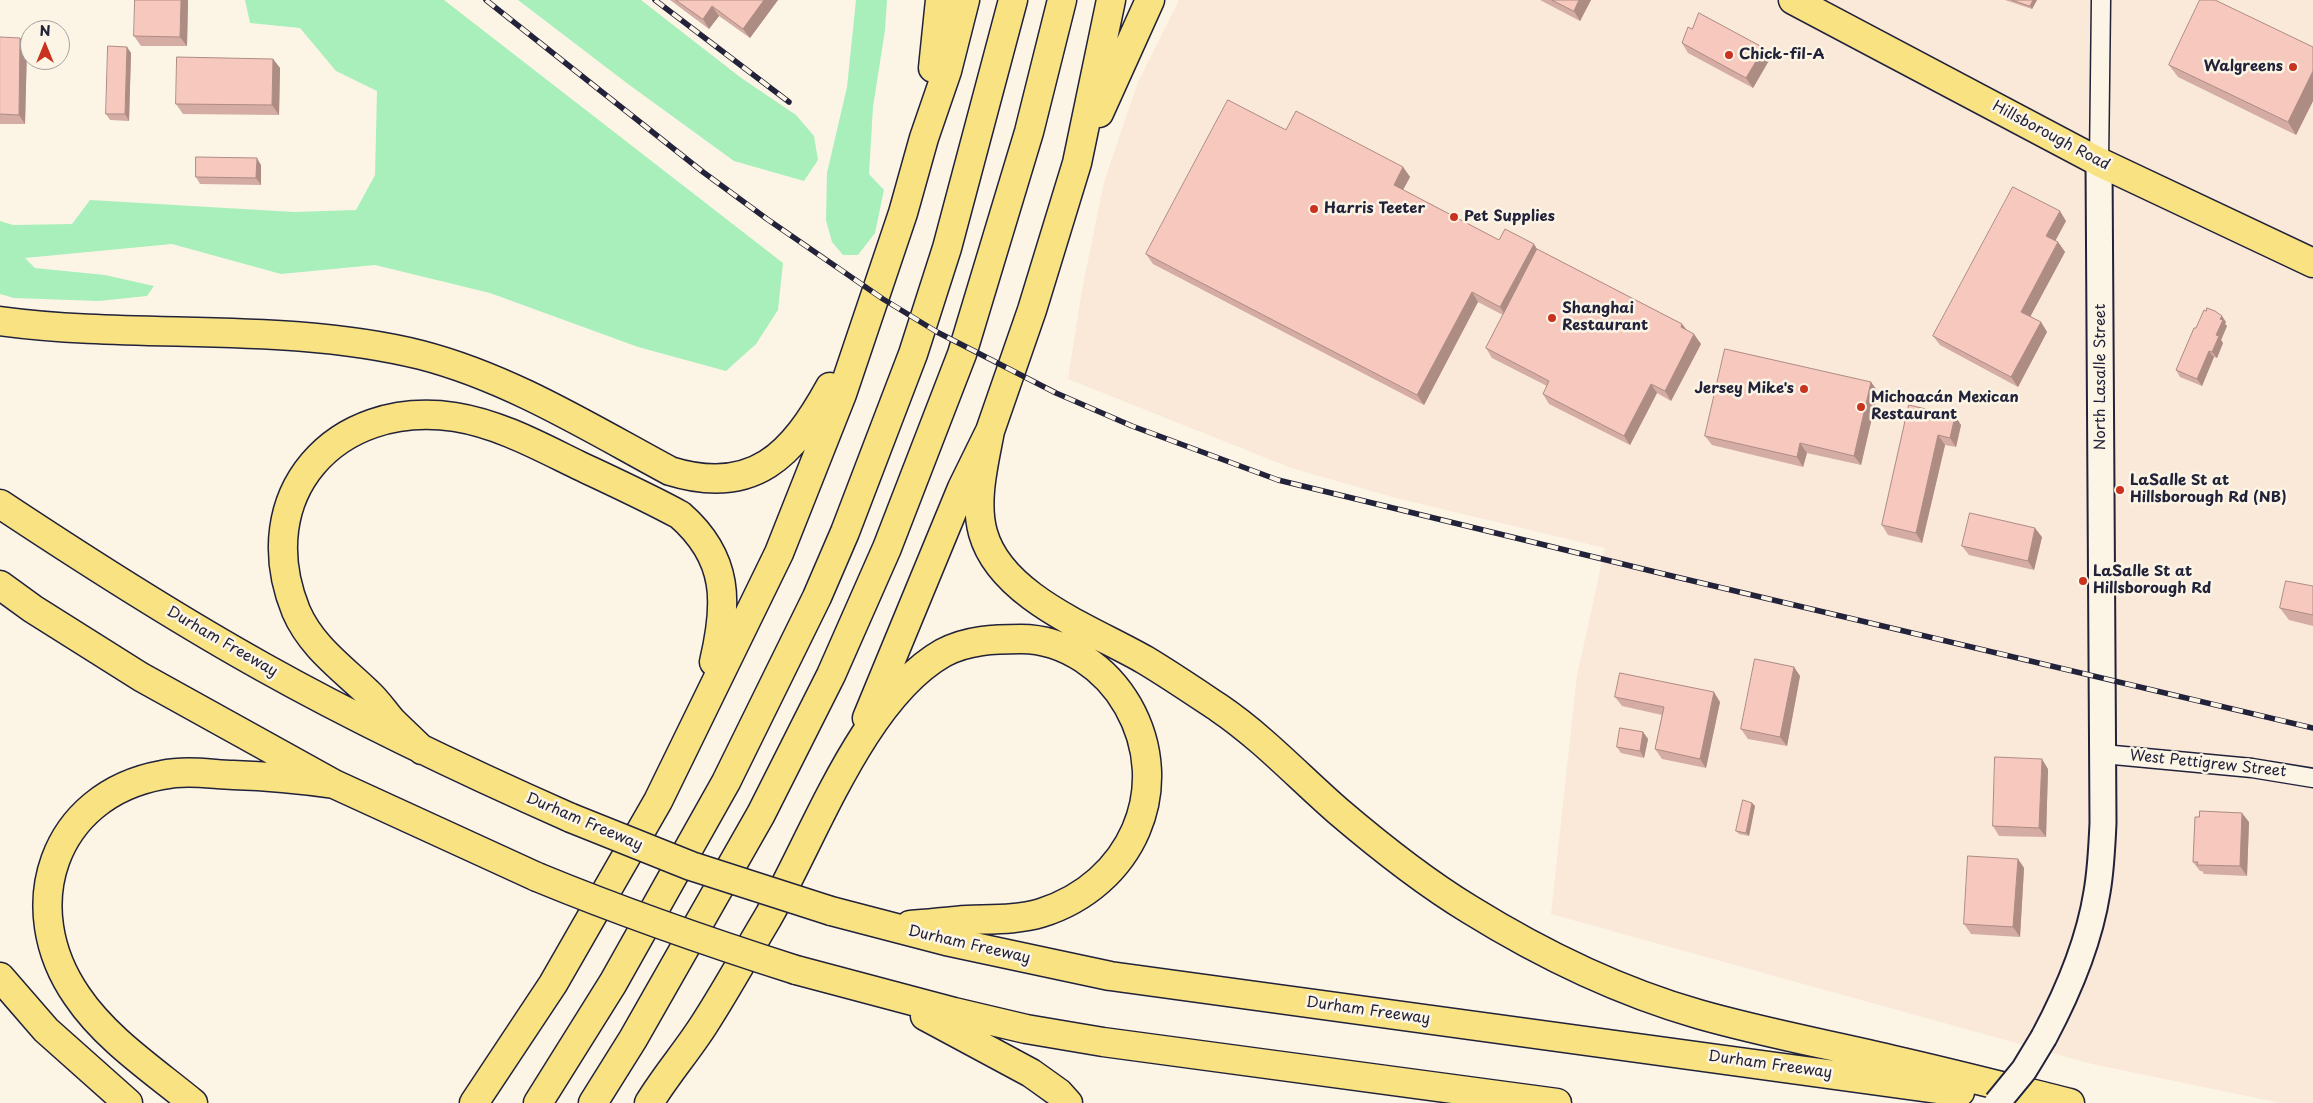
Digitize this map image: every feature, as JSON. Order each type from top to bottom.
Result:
[{"type":"main road","points":[[924,138],[940,0]]},
{"type":"main road","points":[[474,1103],[553,984],[658,801],[702,715],[779,553],[842,394],[866,318],[903,213],[924,138],[947,71],[965,0]]},
{"type":"main road","points":[[538,1103],[613,983],[726,782],[817,597],[845,532],[916,345],[947,248],[1013,0]]},
{"type":"main road","points":[[593,1103],[633,1039],[765,807],[832,675],[887,548],[962,354],[1029,132],[1062,0]]},
{"type":"main road","points":[[649,1103],[704,1024],[769,915],[856,748],[880,683],[962,488],[990,431],[1032,310],[1076,163],[1111,0]]},
{"type":"main road","points":[[1076,163],[1150,0]]},
{"type":"main road","name":"Hillsborough Road","points":[[1793,0],[2099,162],[2313,263]]},
{"type":"main road","points":[[0,321],[61,328],[303,336],[365,344],[422,356],[474,372],[519,390],[670,471],[691,478],[716,479],[758,470],[776,459],[795,442],[813,418],[866,318]]},
{"type":"main road","points":[[422,750],[392,721],[368,693],[324,653],[314,640],[296,612],[282,561],[282,532],[287,514],[299,484],[310,469],[338,441],[357,429],[377,421],[400,416],[430,415],[455,417],[496,428],[664,506],[691,525],[713,559],[723,593],[724,615],[721,633],[702,715]]},
{"type":"main road","points":[[990,431],[981,490],[982,529],[994,557],[1012,580],[1042,604],[1147,662],[1222,710],[1268,747],[1338,811],[1407,868],[1468,909],[1525,942],[1583,971],[1646,997],[1695,1013],[1781,1036],[1895,1060],[2070,1103]]},
{"type":"main road","name":"Durham Freeway","points":[[0,504],[114,579],[197,629],[264,668],[422,750],[571,818],[691,866],[831,911],[946,941],[1110,976],[1740,1060],[2028,1103]]},
{"type":"main road","points":[[0,585],[33,609],[141,677],[334,784],[537,877],[625,913],[704,941],[796,970],[883,994],[1026,1029],[1103,1042],[1557,1103]]},
{"type":"main road","points":[[856,748],[879,715],[910,680],[943,653],[982,640],[1031,639],[1048,642],[1081,656],[1108,677],[1127,704],[1137,724],[1145,749],[1147,794],[1138,826],[1121,857],[1096,885],[1061,905],[1040,913],[1013,918],[888,926]]},
{"type":"main road","points":[[193,1103],[114,1038],[91,1015],[76,996],[63,973],[51,942],[46,919],[51,869],[61,846],[68,834],[98,801],[116,789],[138,780],[191,772],[261,775],[334,784]]},
{"type":"main road","points":[[0,977],[46,1030],[128,1103]]},
{"type":"main road","points":[[883,994],[1031,1073],[1059,1093],[1068,1103]]},
{"type":"main road","points":[[671,1103],[704,1024]]},
{"type":"street","name":"North Lasalle Street","points":[[1997,1103],[2024,1070],[2062,1004],[2090,922],[2097,893],[2103,823],[2098,114],[2101,0]]},
{"type":"street","name":"West Pettigrew Street","points":[[2103,754],[2252,768],[2313,778]]},
{"type":"shaded area","points":[[1179,0],[2313,0],[2313,1103],[2281,1103],[2092,1064],[1551,914],[1577,676],[1605,548],[1396,498],[1291,468],[1068,379],[1082,290],[1104,182],[1138,82]]},
{"type":"green space","points":[[245,0],[444,0],[783,263],[778,310],[756,344],[726,371],[638,347],[490,293],[375,265],[281,274],[172,244],[25,258],[35,268],[105,275],[154,286],[147,296],[99,301],[14,298],[0,294],[0,221],[13,225],[72,224],[90,200],[294,212],[356,210],[375,175],[377,91],[336,71],[300,28],[250,23]]},
{"type":"green space","points":[[518,0],[641,0],[740,77],[796,115],[814,136],[818,160],[804,181],[734,161],[628,84]]},
{"type":"green space","points":[[856,0],[887,0],[885,30],[873,107],[869,174],[884,190],[875,233],[858,255],[843,255],[832,242],[826,220],[827,173],[847,87]]},
{"type":"building","points":[[135,0],[181,0],[180,37],[134,36]]},
{"type":"building","points":[[676,0],[764,0],[743,29],[712,6],[703,19]]},
{"type":"building","points":[[1552,0],[1579,0],[1574,11]]},
{"type":"building","points":[[2012,0],[2033,0],[2030,6]]},
{"type":"building","name":"Walgreens","points":[[2200,0],[2215,0],[2313,47],[2313,71],[2288,122],[2169,65]]},
{"type":"building","name":"Chick-fil-A","points":[[1699,13],[1764,48],[1746,78],[1682,43],[1688,27],[1692,29]]},
{"type":"building","points":[[0,37],[20,38],[19,115],[0,114]]},
{"type":"building","points":[[108,46],[127,47],[125,114],[106,114]]},
{"type":"building","points":[[177,57],[273,59],[272,105],[176,104]]},
{"type":"building","points":[[1228,100],[1286,130],[1296,111],[1403,167],[1394,185],[1499,240],[1505,229],[1534,244],[1500,307],[1472,292],[1417,395],[1146,254]]},
{"type":"building","points":[[196,157],[257,158],[256,178],[196,177]]},
{"type":"building","points":[[2013,187],[2060,211],[2046,236],[2058,242],[2021,312],[2041,322],[2011,377],[1933,336]]},
{"type":"building","points":[[1537,249],[1682,324],[1681,327],[1694,334],[1665,391],[1651,384],[1624,436],[1543,394],[1549,381],[1486,348]]},
{"type":"building","points":[[2207,308],[2222,316],[2220,319],[2223,320],[2216,335],[2219,336],[2212,352],[2209,351],[2197,379],[2176,370],[2194,328],[2196,328],[2204,310],[2206,311]]},
{"type":"building","points":[[1725,349],[1871,382],[1854,456],[1800,443],[1797,457],[1705,436]]},
{"type":"building","points":[[1909,405],[1955,416],[1950,438],[1938,435],[1916,533],[1882,525]]},
{"type":"building","points":[[1970,513],[2035,528],[2028,561],[1962,546]]},
{"type":"building","points":[[2286,581],[2313,586],[2313,615],[2280,608]]},
{"type":"building","points":[[1755,659],[1794,667],[1780,737],[1741,729]]},
{"type":"building","points":[[1620,673],[1714,692],[1700,759],[1655,749],[1664,707],[1615,697]]},
{"type":"building","points":[[1620,728],[1643,732],[1640,751],[1617,747]]},
{"type":"building","points":[[1995,757],[2042,759],[2039,828],[1993,826]]},
{"type":"building","points":[[1743,800],[1752,803],[1746,833],[1736,831]]},
{"type":"building","points":[[2200,811],[2242,813],[2240,866],[2197,865],[2198,862],[2193,862],[2195,817],[2199,817]]},
{"type":"building","points":[[1968,856],[2018,859],[2013,927],[1964,924]]},
{"type":"railway","points":[[486,0],[703,172],[767,219],[883,299],[937,332],[1056,393],[1132,426],[1278,480],[1672,576],[2313,728]]},
{"type":"railway","points":[[655,0],[789,102]]},
{"type":"place","name":"Chick-fil-A","points":[[1729,55]]},
{"type":"place","name":"Walgreens","points":[[2293,67]]},
{"type":"place","name":"Harris Teeter","points":[[1314,209]]},
{"type":"place","name":"Pet Supplies","points":[[1454,217]]},
{"type":"place","name":"Shanghai Restaurant","points":[[1552,318]]},
{"type":"place","name":"Jersey Mike's","points":[[1804,389]]},
{"type":"place","name":"Michoacán Mexican Restaurant","points":[[1861,407]]},
{"type":"place","name":"LaSalle St at Hillsborough Rd (NB)","points":[[2120,490]]},
{"type":"place","name":"LaSalle St at Hillsborough Rd","points":[[2083,581]]}]
